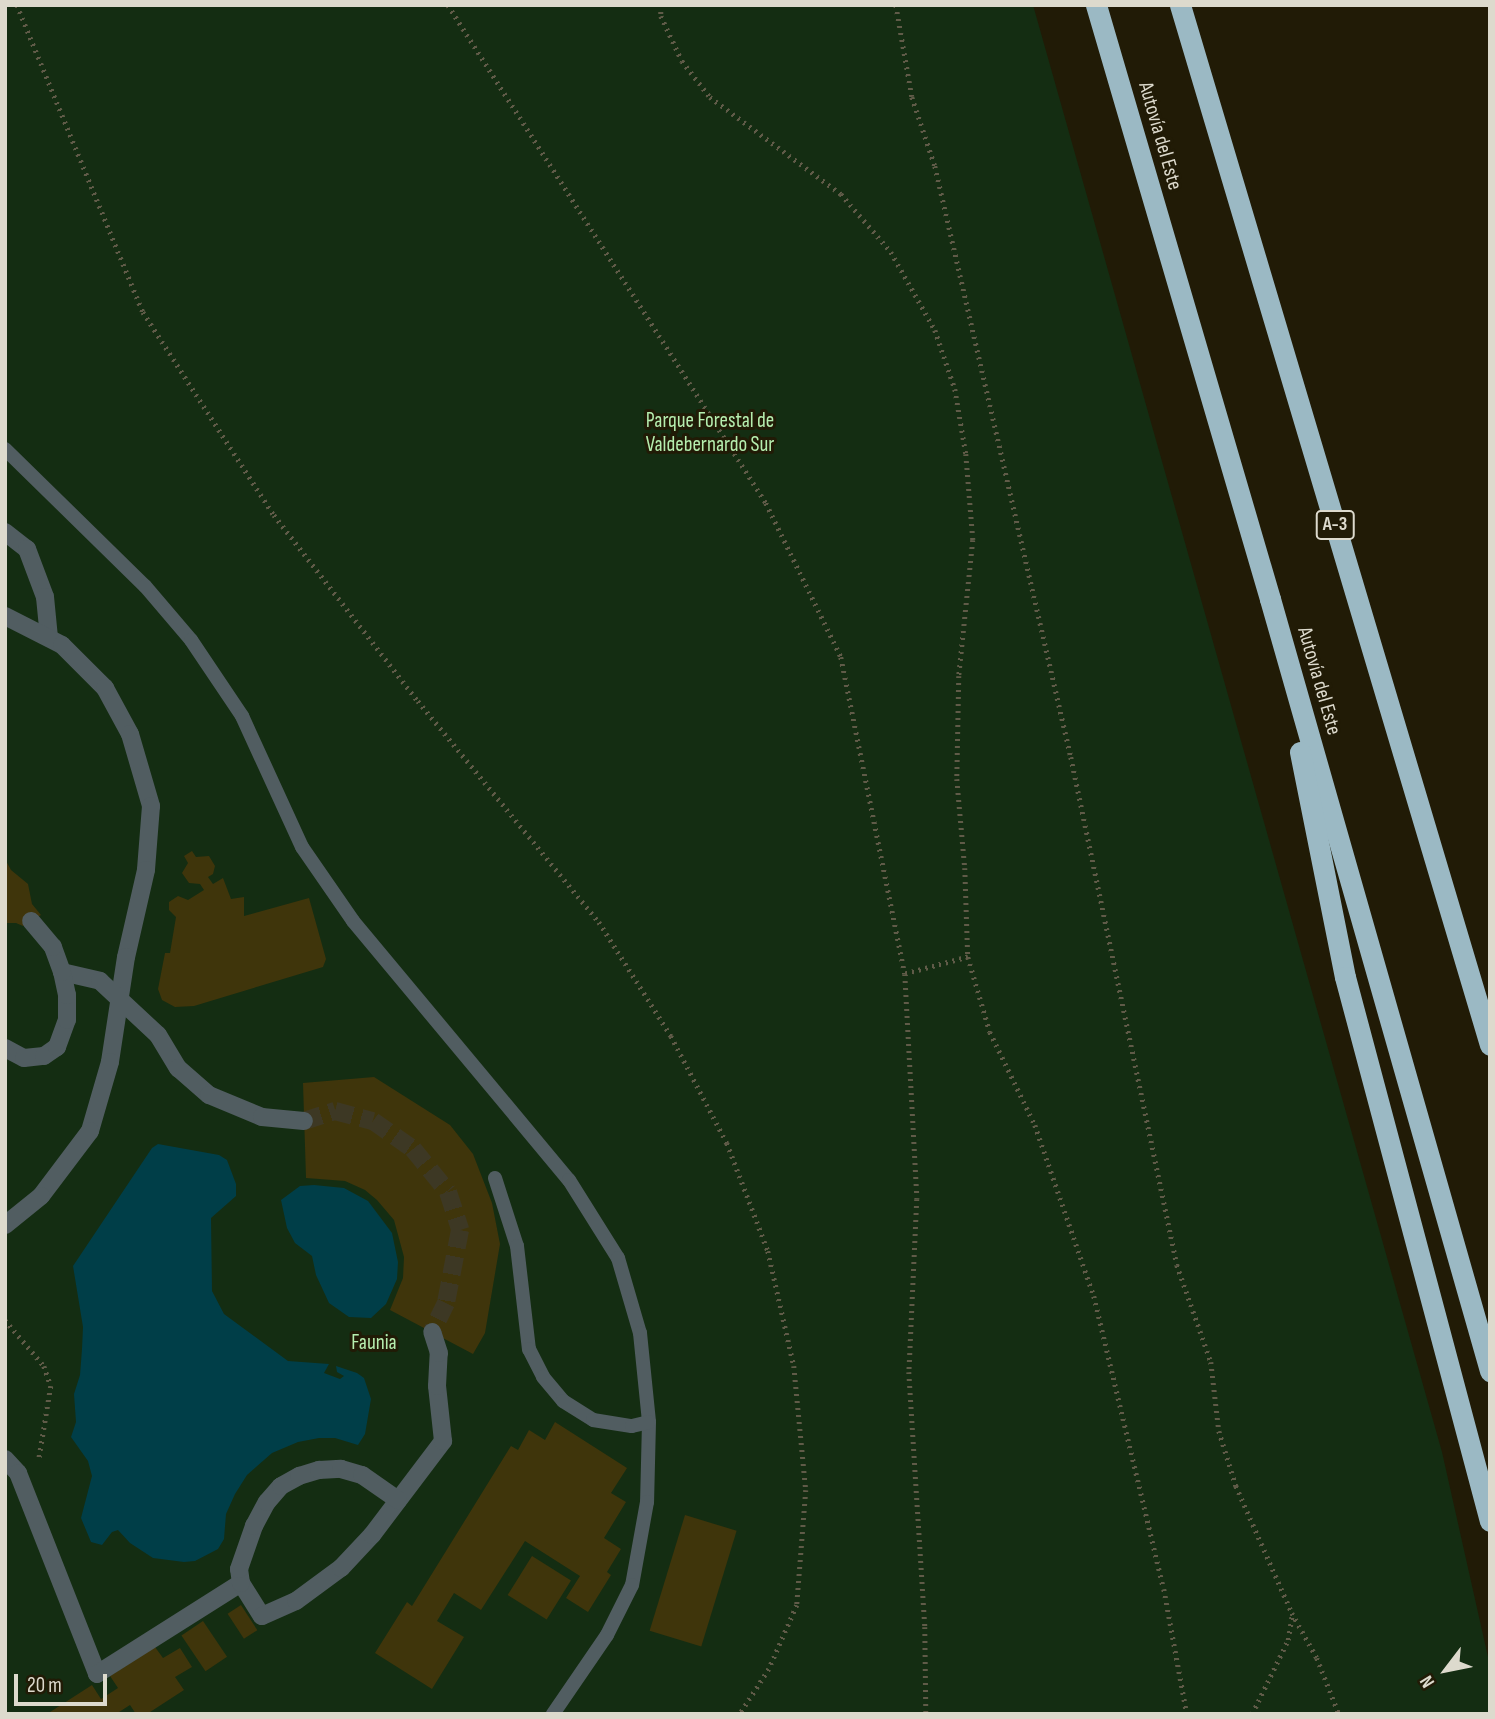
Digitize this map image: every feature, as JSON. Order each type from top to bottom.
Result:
[{"type":"highway","name":"Autovía del Este","points":[[1096,5],[1270,599],[1490,1371]]},
{"type":"highway","name":"A-3","points":[[1180,5],[1490,1045]]},
{"type":"highway","points":[[1270,599],[1345,977],[1490,1521]]},
{"type":"street","points":[[5,532],[27,549],[45,597],[49,638]]},
{"type":"street","points":[[5,616],[62,645],[104,688],[130,734],[151,806],[146,870],[126,957],[110,1062],[90,1131],[41,1196],[5,1225]]},
{"type":"street","points":[[5,1048],[10,1054],[35,1059],[57,1047],[67,1020],[67,995],[62,972],[52,947],[31,921]]},
{"type":"street","points":[[62,972],[100,981],[158,1035],[178,1068],[209,1095],[262,1117],[304,1121]]},
{"type":"street","points":[[398,1500],[362,1475],[341,1469],[319,1470],[299,1476],[281,1486],[267,1502],[254,1527],[239,1569],[241,1583],[262,1616],[296,1601],[341,1568],[398,1500],[443,1441],[437,1386],[439,1353],[432,1332]]},
{"type":"street","points":[[5,1459],[20,1480],[97,1674],[241,1583]]},
{"type":"lane","points":[[5,449],[145,586],[191,640],[242,716],[302,848],[353,921],[569,1180],[618,1258],[640,1333],[649,1422],[647,1503],[632,1585],[607,1634],[553,1714]]},
{"type":"lane","points":[[495,1178],[517,1246],[529,1349],[543,1377],[563,1401],[593,1420],[632,1426],[649,1422]]},
{"type":"path","points":[[17,5],[144,312],[274,515],[418,701],[599,922],[671,1037],[727,1143],[768,1251],[794,1366],[806,1490],[797,1605],[769,1669],[740,1714]]},
{"type":"path","points":[[448,5],[766,503],[841,657],[905,974],[917,1199],[909,1372],[925,1627],[926,1714]]},
{"type":"path","points":[[661,5],[661,16],[682,61],[710,97],[841,194],[891,252],[935,330],[955,389],[966,454],[973,540],[959,676],[957,779],[968,957],[990,1032],[1035,1125],[1094,1296],[1164,1589],[1187,1714]]},
{"type":"path","points":[[896,5],[912,97],[935,166],[1071,757],[1177,1265],[1211,1362],[1219,1431],[1236,1486],[1292,1613],[1317,1658],[1339,1714]]},
{"type":"path","points":[[905,974],[968,957]]},
{"type":"path","points":[[6,1324],[44,1366],[51,1386],[38,1462],[20,1480]]},
{"type":"path","points":[[1252,1714],[1288,1640],[1292,1613]]},
{"type":"green space","name":"Parque Forestal de Valdebernardo Sur","points":[[5,5],[1033,5],[1442,1452],[1490,1666],[1490,1714],[5,1714]]},
{"type":"water","points":[[158,1144],[219,1155],[227,1160],[236,1184],[236,1196],[211,1218],[212,1291],[224,1314],[288,1361],[329,1364],[324,1373],[340,1379],[344,1376],[337,1372],[336,1366],[357,1373],[364,1378],[371,1399],[365,1434],[358,1445],[335,1438],[319,1438],[298,1442],[272,1453],[247,1475],[235,1494],[226,1514],[224,1539],[218,1549],[195,1561],[184,1562],[153,1558],[130,1543],[118,1530],[112,1532],[102,1545],[91,1542],[81,1518],[92,1476],[88,1461],[71,1437],[76,1422],[74,1394],[80,1375],[83,1327],[73,1266],[152,1148]]},
{"type":"water","points":[[300,1186],[344,1188],[368,1201],[392,1233],[398,1262],[397,1279],[386,1304],[371,1318],[349,1317],[329,1303],[316,1275],[312,1256],[295,1243],[287,1228],[281,1200]]},
{"type":"building","points":[[192,851],[196,857],[209,856],[215,866],[213,874],[208,877],[213,884],[223,878],[231,899],[244,897],[244,916],[309,898],[326,959],[323,967],[194,1006],[175,1007],[162,1000],[158,989],[165,953],[170,953],[176,917],[169,910],[169,902],[178,896],[188,900],[204,890],[200,884],[189,883],[182,873],[188,863],[184,856]]},
{"type":"building","points":[[5,859],[11,870],[28,884],[32,904],[41,915],[23,926],[5,923]]},
{"type":"building","points":[[374,1077],[450,1125],[473,1154],[492,1203],[500,1244],[485,1333],[473,1354],[390,1310],[403,1278],[404,1257],[394,1220],[377,1200],[365,1190],[345,1181],[306,1178],[303,1083]]},
{"type":"building","points":[[555,1422],[627,1468],[611,1493],[626,1502],[604,1538],[621,1549],[607,1572],[611,1575],[588,1612],[566,1598],[580,1576],[525,1541],[481,1610],[454,1593],[437,1621],[464,1637],[432,1689],[375,1653],[407,1602],[412,1606],[511,1446],[518,1450],[529,1430],[545,1440]]},
{"type":"building","points":[[685,1515],[737,1531],[701,1647],[650,1631]]},
{"type":"building","points":[[532,1556],[571,1580],[547,1619],[508,1595]]},
{"type":"building","points":[[241,1605],[257,1630],[244,1639],[228,1614]]},
{"type":"building","points":[[203,1621],[227,1657],[205,1671],[181,1636]]},
{"type":"building","points":[[155,1647],[163,1658],[180,1648],[192,1667],[175,1677],[184,1690],[147,1714],[136,1714],[130,1705],[116,1714],[47,1714],[92,1685],[101,1699],[118,1688],[110,1676]]},
{"type":"tunnel","points":[[304,1121],[335,1111],[373,1121],[413,1149],[448,1192],[460,1230],[446,1303],[432,1332]]},
{"type":"park label","name":"Faunia","points":[[374,1343]]}]
